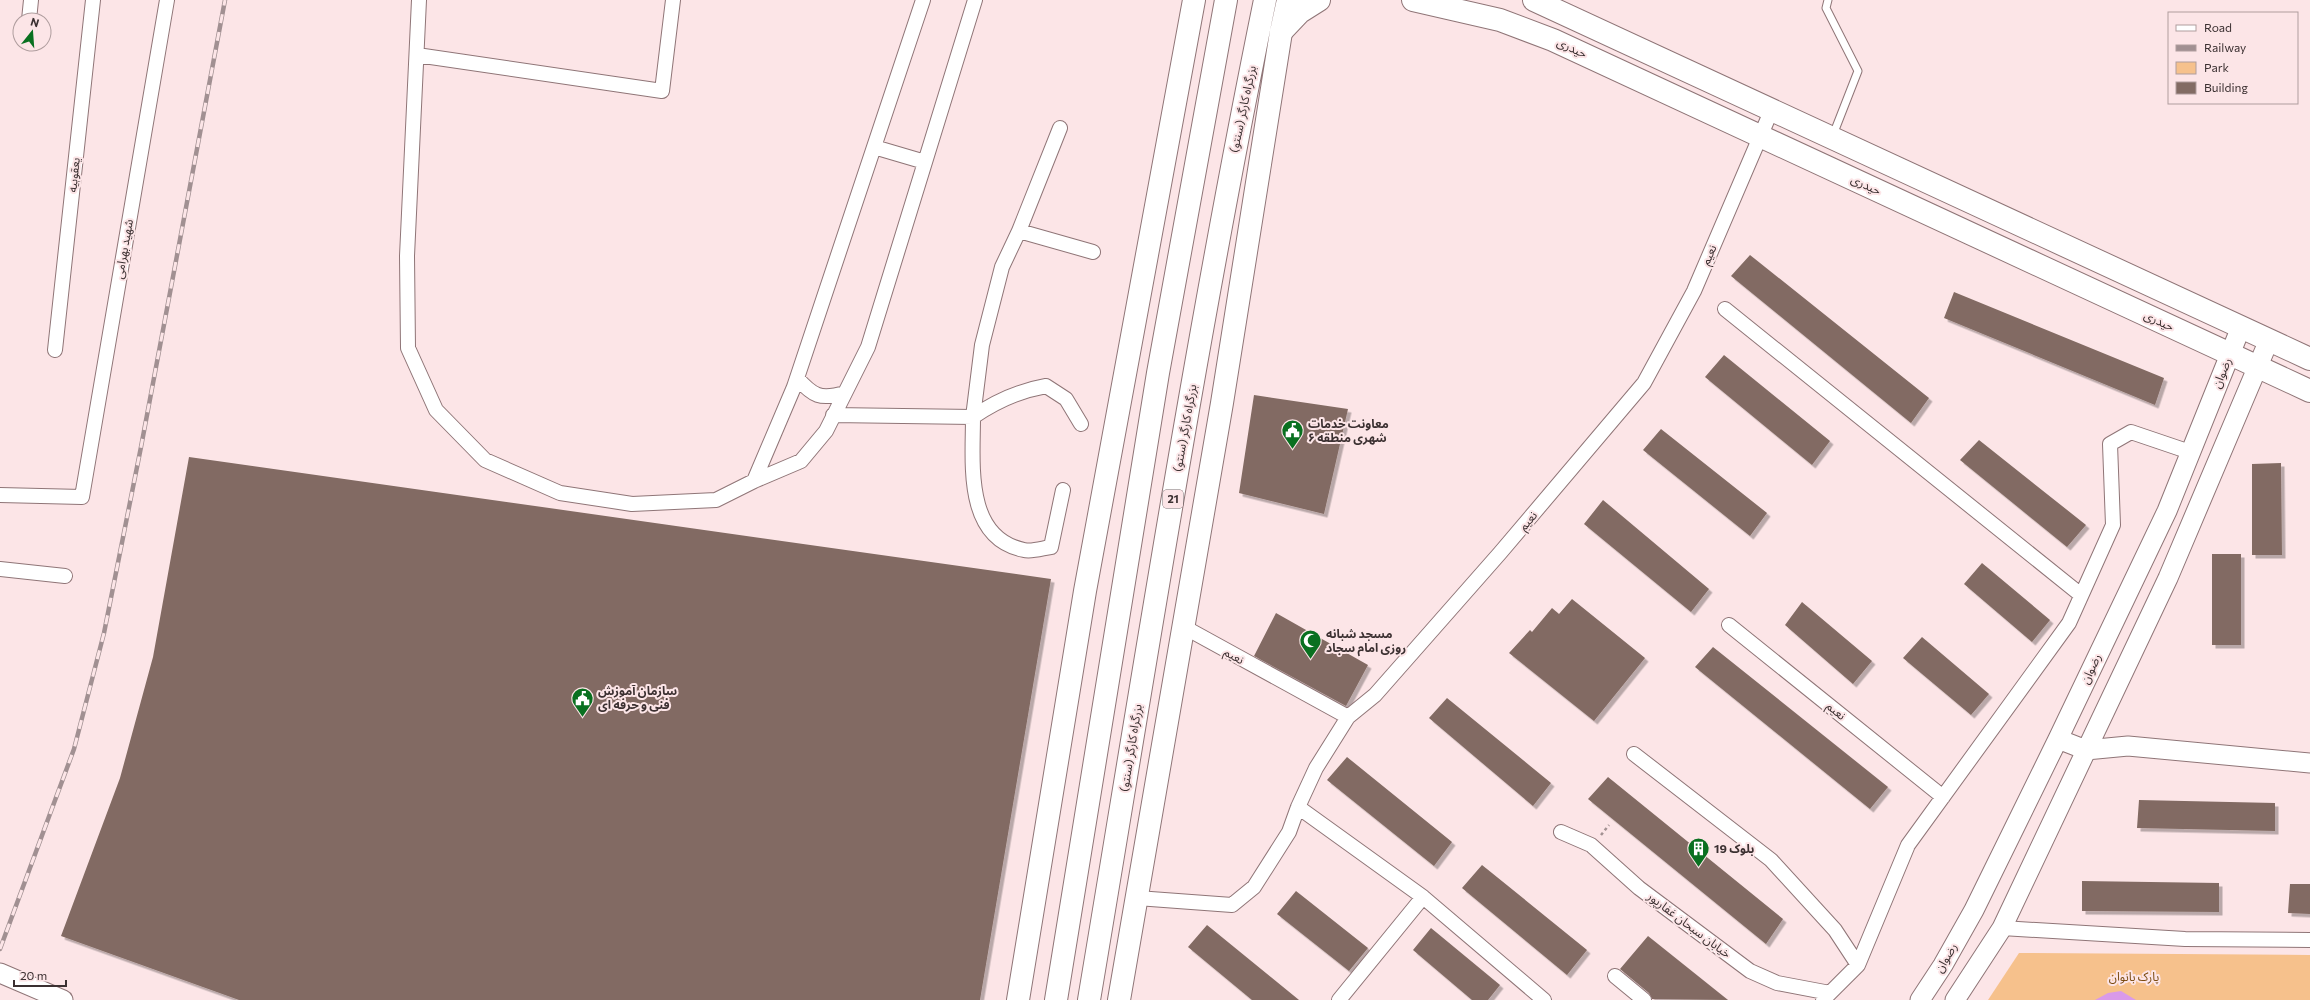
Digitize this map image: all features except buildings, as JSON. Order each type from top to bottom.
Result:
[{"type":"main road","points":[[1018,1000],[1085,591],[1194,0]]},
{"type":"main road","points":[[1056,1000],[1158,373],[1226,0]]},
{"type":"main road","name":"بزرگراه کارگر (سنتو)","points":[[1089,1000],[1153,612],[1231,166],[1265,0]]},
{"type":"main road","points":[[1119,1000],[1222,403],[1281,32],[1288,0]]},
{"type":"main road","points":[[1281,32],[1300,12],[1319,0]]},
{"type":"main road","name":"حیدری","points":[[1413,0],[1500,20],[1553,40],[2310,391]]},
{"type":"main road","points":[[1534,0],[2310,359]]},
{"type":"main road","name":"رضوان","points":[[1920,1000],[1943,965],[1974,910],[2167,511],[2241,327]]},
{"type":"main road","points":[[1955,1000],[2002,928],[2168,578],[2269,340]]},
{"type":"main road","points":[[2058,739],[2086,750],[2128,746],[2310,763]]},
{"type":"main road","points":[[0,973],[63,1000]]},
{"type":"street","points":[[30,12],[31,0]]},
{"type":"street","name":"یعقوبیه","points":[[55,350],[93,0]]},
{"type":"street","name":"شهید بهرامی","points":[[0,495],[82,497],[167,0]]},
{"type":"street","points":[[419,0],[407,256],[408,348],[436,410],[485,460],[560,493],[632,504],[716,500],[754,481],[801,461],[826,431],[868,347],[975,0]]},
{"type":"street","points":[[417,55],[662,91],[673,0]]},
{"type":"street","points":[[754,481],[797,378],[923,0]]},
{"type":"street","name":"نعیم","points":[[1184,627],[1348,717],[1375,695],[1500,553],[1644,383],[1694,291],[1772,109]]},
{"type":"street","points":[[1060,128],[1019,231],[1002,267],[982,345],[973,417],[973,484],[979,512],[999,542],[1025,551],[1051,547],[1063,490]]},
{"type":"street","points":[[874,147],[925,162]]},
{"type":"street","points":[[1019,231],[1093,252]]},
{"type":"street","points":[[1725,309],[2081,596]]},
{"type":"street","points":[[797,378],[811,393],[830,397],[844,393]]},
{"type":"street","points":[[833,416],[973,417],[992,404],[1021,391],[1046,386],[1066,399],[1081,424]]},
{"type":"street","points":[[1826,996],[1858,965],[1908,845],[2069,623],[2113,524],[2110,444],[2131,432],[2190,452]]},
{"type":"street","points":[[0,570],[65,576]]},
{"type":"street","name":"نعیم","points":[[1729,625],[1943,797]]},
{"type":"street","points":[[1137,898],[1232,905],[1254,888],[1289,832],[1298,807],[1316,768],[1348,717]]},
{"type":"street","points":[[1634,754],[1771,860],[1835,930],[1858,965]]},
{"type":"street","points":[[1298,807],[1423,898],[1544,1000]]},
{"type":"street","name":"خیابان سبحان غفارپور","points":[[1561,832],[1591,845],[1639,888],[1750,971],[1777,983],[1826,996]]},
{"type":"street","points":[[1343,998],[1423,898]]},
{"type":"street","points":[[2002,928],[2185,939],[2310,940]]},
{"type":"street","points":[[1615,976],[1644,1000]]},
{"type":"lane","points":[[1828,0],[1826,8],[1858,71],[1832,137]]},
{"type":"green space","name":"پارک بانوان","points":[[2019,953],[2310,955],[2310,1000],[1988,1000]]},
{"type":"shaded area","points":[[2121,991],[2136,1000],[2095,1000],[2108,993]]},
{"type":"railway","points":[[0,949],[74,749],[104,633],[141,447],[225,0]]},
{"type":"place","name":"معاونت خدمات شهری منطقه ۶","points":[[1292,450]]},
{"type":"place","name":"مسجد شبانه روزی امام سجاد","points":[[1311,660]]},
{"type":"place","name":"سازمان آموزش فنی و حرفه ای","points":[[582,718]]},
{"type":"place","name":"بلوک 19","points":[[1698,868]]}]
